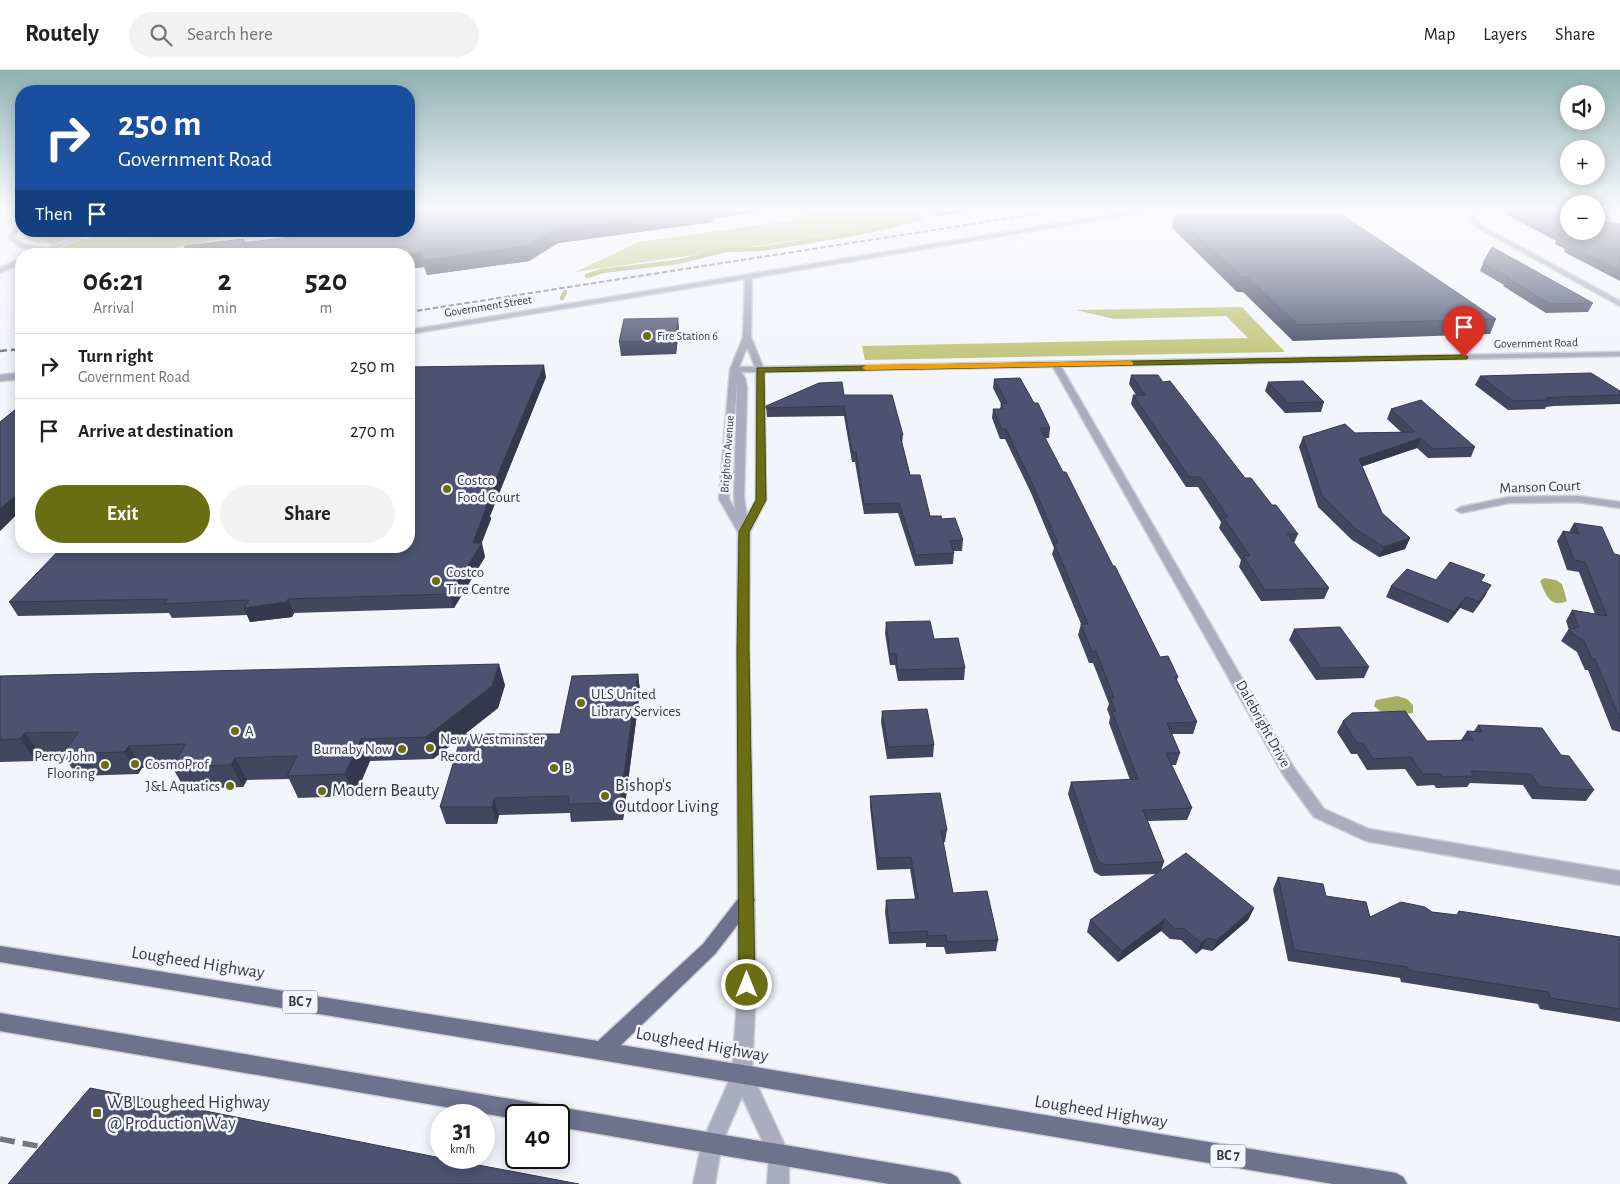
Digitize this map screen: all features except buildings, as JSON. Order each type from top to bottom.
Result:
[{"type":"main road","points":[[601,1051],[709,949],[747,900]]},
{"type":"main road","name":"Lougheed Highway","points":[[0,954],[601,1051],[1396,1184]]},
{"type":"main road","points":[[0,1022],[505,1107]]},
{"type":"main road","points":[[570,1118],[950,1184]]},
{"type":"street","name":"Government Street","points":[[415,331],[835,262]]},
{"type":"street","points":[[1545,262],[1620,304]]},
{"type":"street","points":[[0,271],[15,264]]},
{"type":"street","points":[[744,532],[761,500],[760,370],[747,337],[749,276]]},
{"type":"street","name":"Brighton Avenue","points":[[744,532],[724,498],[734,370],[747,337]]},
{"type":"street","name":"Government Road","points":[[734,370],[1620,354]]},
{"type":"street","name":"Dalebright Drive","points":[[1056,365],[1289,772],[1319,813],[1366,835],[1620,878]]},
{"type":"street","points":[[704,1184],[712,1142],[742,1076],[747,985],[743,650],[744,532],[739,497],[743,388],[742,378],[734,370]]},
{"type":"street","points":[[2,379],[15,377]]},
{"type":"street","name":"Manson Court","points":[[1461,510],[1509,500],[1578,499],[1620,505]]},
{"type":"street","points":[[742,1076],[779,1154],[778,1184]]},
{"type":"shaded area","points":[[596,262],[645,262],[575,272]]},
{"type":"shaded area","points":[[1242,307],[1285,352],[865,360],[862,346],[1248,338],[1226,316],[1114,319],[1076,310]]},
{"type":"shaded area","points":[[1544,578],[1556,580],[1562,584],[1567,601],[1556,603],[1549,598],[1540,581]]},
{"type":"shaded area","points":[[1397,696],[1407,699],[1413,705],[1413,713],[1380,711],[1374,706],[1376,700]]},
{"type":"waterway","points":[[587,276],[602,271],[677,262]]},
{"type":"waterway","points":[[562,298],[565,292]]},
{"type":"railway","points":[[415,311],[729,262]]},
{"type":"railway","points":[[0,351],[15,350]]},
{"type":"railway","points":[[0,1139],[54,1149]]},
{"type":"slow traffic","points":[[866,368],[1130,363]]},
{"type":"place","name":"Fire Station 6","points":[[647,336]]},
{"type":"place","name":"Costco Food Court","points":[[447,489]]},
{"type":"place","name":"Costco Tire Centre","points":[[436,581]]},
{"type":"place","name":"ULS United Library Services","points":[[581,703]]},
{"type":"place","name":"A","points":[[235,731]]},
{"type":"place","name":"New Westminster Record","points":[[430,748]]},
{"type":"place","name":"Burnaby Now","points":[[402,749]]},
{"type":"place","name":"CosmoProf","points":[[135,764]]},
{"type":"place","name":"Percy John Flooring","points":[[105,765]]},
{"type":"place","name":"B","points":[[554,768]]},
{"type":"place","name":"J&L Aquatics","points":[[230,786]]},
{"type":"place","name":"Modern Beauty","points":[[322,791]]},
{"type":"place","name":"Bishop's Outdoor Living","points":[[605,796]]},
{"type":"place","name":"WB Lougheed Highway @ Production Way","points":[[97,1113]]},
{"type":"route","points":[[747,985],[743,650],[744,532],[761,500],[760,370],[1464,357]]}]
